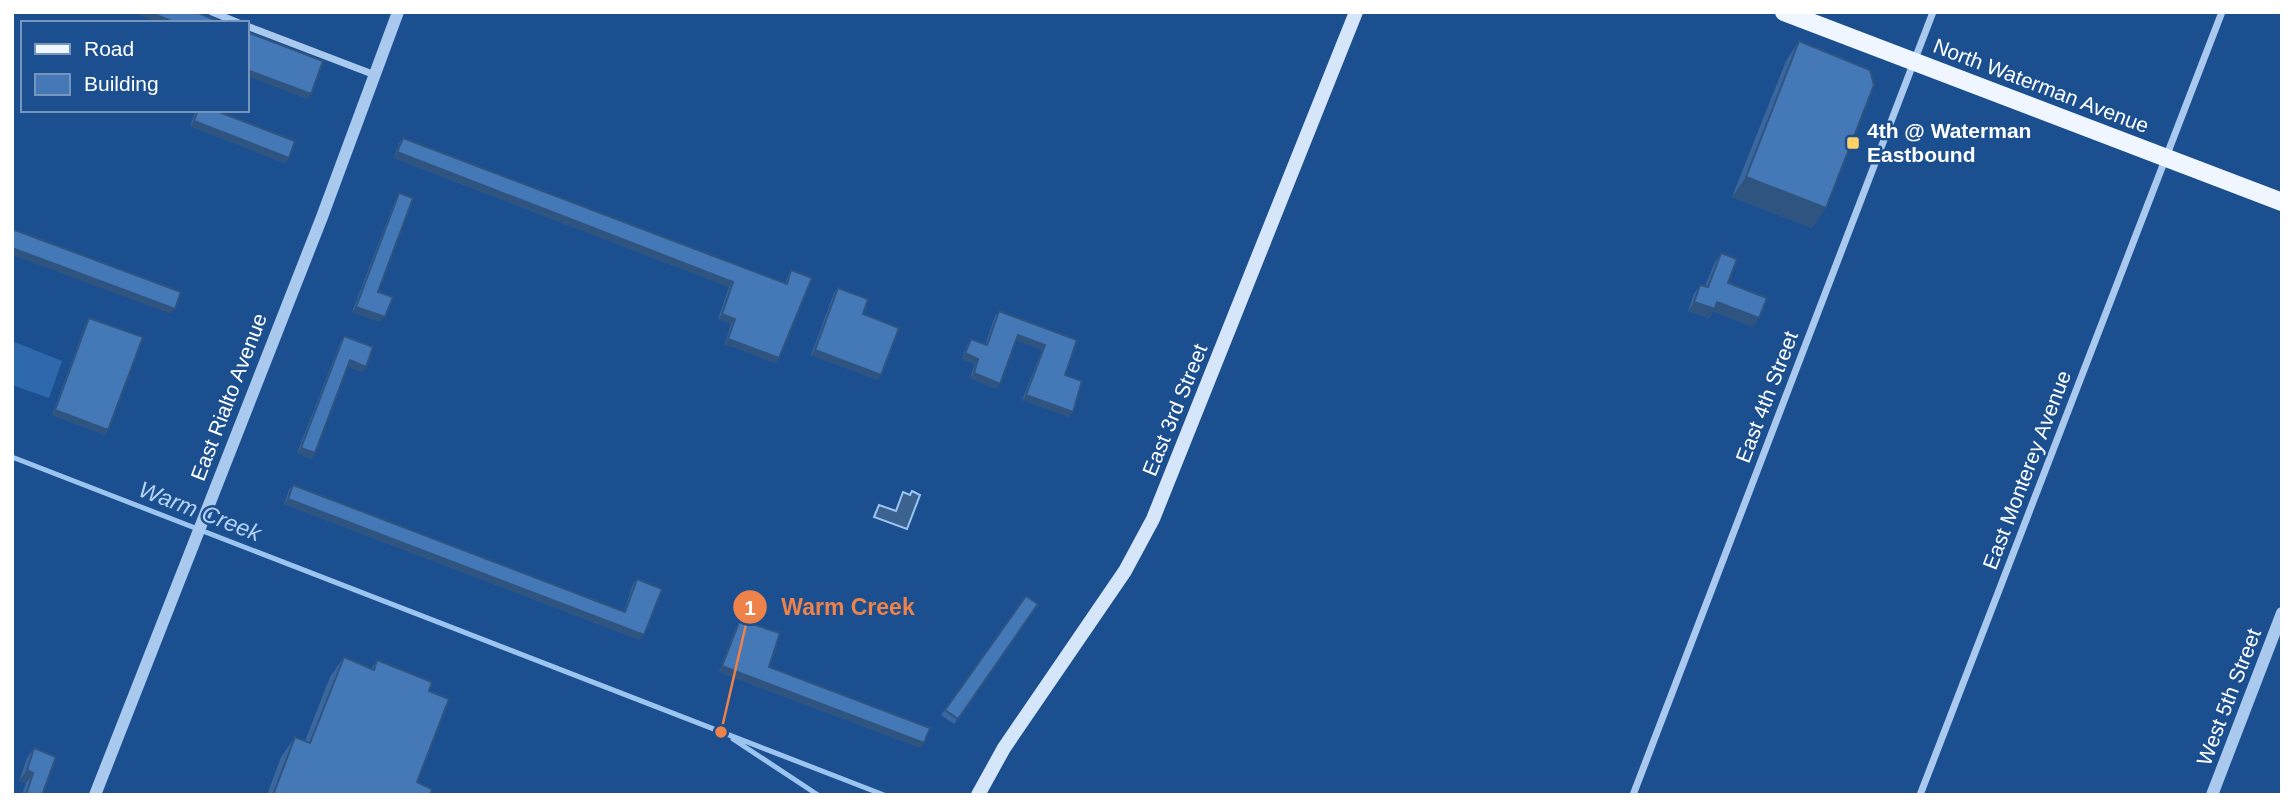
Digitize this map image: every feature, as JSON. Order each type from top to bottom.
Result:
[{"type":"main road","name":"East 3rd Street","points":[[978,795],[1004,748],[1119,581],[1153,519],[1356,12]]},
{"type":"main road","name":"North Waterman Avenue","points":[[1784,12],[2282,202]]},
{"type":"street","points":[[212,12],[234,21]]},
{"type":"street","name":"East Rialto Avenue","points":[[95,795],[398,12]]},
{"type":"street","name":"East 4th Street","points":[[1633,795],[1933,12]]},
{"type":"street","name":"East Monterey Avenue","points":[[1920,795],[2222,12]]},
{"type":"street","points":[[248,26],[375,75]]},
{"type":"street","name":"West 5th Street","points":[[2213,795],[2282,613]]},
{"type":"shaded area","points":[[12,341],[62,361],[49,398],[12,385]]},
{"type":"shaded area","points":[[912,491],[920,495],[907,529],[874,517],[879,505],[896,511],[903,492],[910,495]]},
{"type":"building","points":[[149,12],[196,12],[218,21],[171,21]]},
{"type":"building","points":[[248,32],[323,61],[311,94],[248,70]]},
{"type":"building","points":[[1799,41],[1870,70],[1874,85],[1826,208],[1746,177]]},
{"type":"building","points":[[197,112],[219,112],[295,141],[289,158],[194,121]]},
{"type":"building","points":[[403,138],[787,284],[791,270],[812,278],[779,358],[728,339],[735,319],[722,314],[733,282],[397,152]]},
{"type":"building","points":[[399,193],[413,198],[378,292],[393,297],[385,317],[356,307]]},
{"type":"building","points":[[12,229],[181,292],[175,309],[12,248]]},
{"type":"building","points":[[1721,253],[1737,259],[1728,283],[1767,298],[1759,318],[1717,302],[1715,309],[1694,302],[1700,285],[1708,287]]},
{"type":"building","points":[[838,288],[868,299],[863,314],[899,328],[881,375],[815,350]]},
{"type":"building","points":[[999,311],[1077,340],[1065,375],[1082,381],[1073,412],[1026,395],[1045,345],[1018,335],[1000,384],[974,373],[978,359],[965,353],[971,339],[987,345]]},
{"type":"building","points":[[89,318],[143,337],[108,430],[55,410]]},
{"type":"building","points":[[344,336],[373,347],[366,367],[350,360],[315,453],[301,448]]},
{"type":"building","points":[[293,485],[625,612],[637,579],[662,589],[644,635],[288,499]]},
{"type":"building","points":[[1026,596],[1038,604],[958,719],[945,710]]},
{"type":"building","points":[[740,620],[780,633],[769,667],[930,728],[924,743],[722,666]]},
{"type":"building","points":[[344,657],[374,670],[377,660],[432,682],[429,691],[449,699],[417,782],[432,789],[430,795],[273,795],[295,737],[310,743]]},
{"type":"building","points":[[34,748],[56,757],[42,795],[26,795],[33,773],[27,770]]},
{"type":"waterway","name":"Warm Creek","points":[[12,457],[884,795]]},
{"type":"waterway","points":[[733,739],[818,795]]},
{"type":"place","name":"4th @ Waterman Eastbound","points":[[1853,143]]},
{"type":"place","name":"Warm Creek","points":[[721,732]]}]
